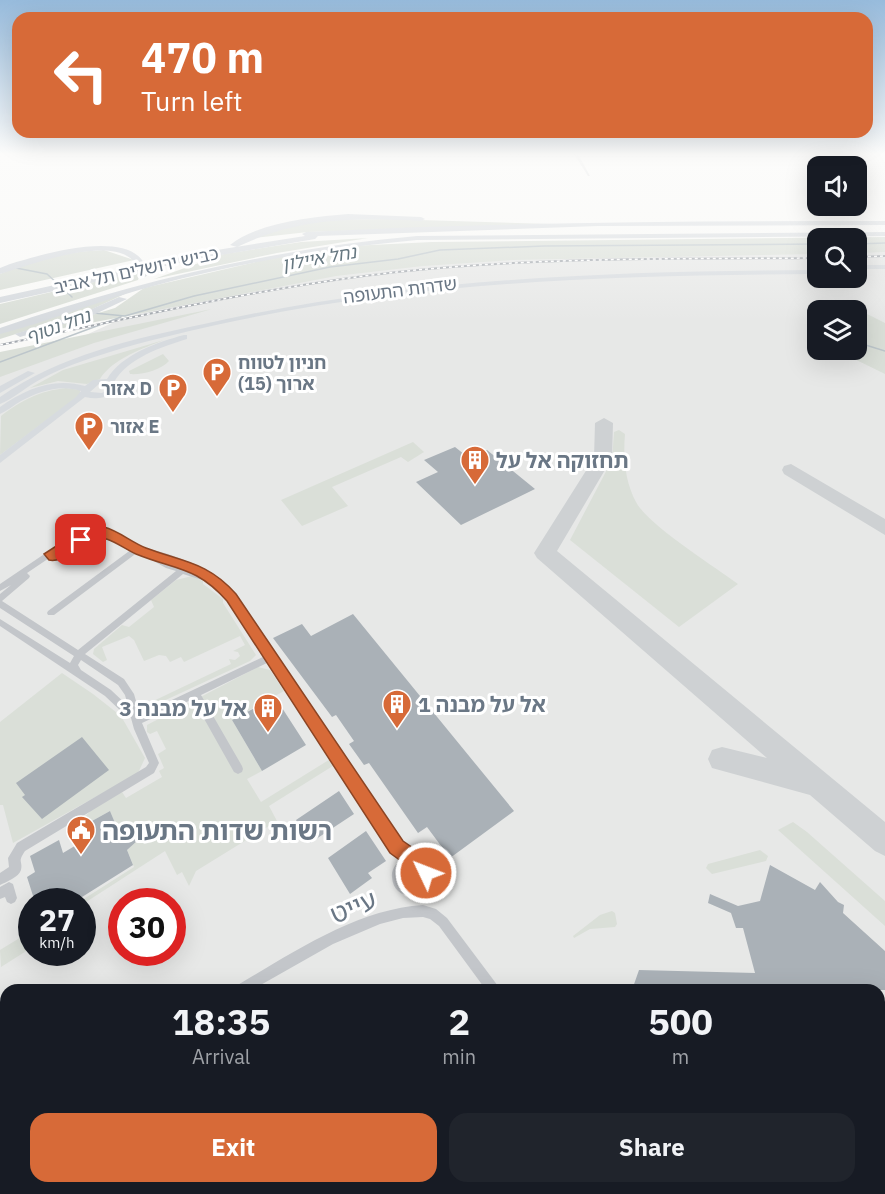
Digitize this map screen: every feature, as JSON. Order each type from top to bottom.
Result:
[{"type":"highway","points":[[0,326],[198,261],[255,234],[305,219],[351,216],[598,224]]},
{"type":"highway","name":"כביש ירושלים תל אביב","points":[[77,279],[191,251],[310,234],[425,228],[598,224],[885,223]]},
{"type":"highway","name":"כביש ירושלים תל אביב","points":[[0,292],[314,237],[432,233],[885,231]]},
{"type":"highway","points":[[0,331],[79,304],[181,275],[278,254],[353,243],[438,238],[885,231]]},
{"type":"highway","points":[[0,271],[51,254],[81,250],[113,250],[130,254],[141,261],[145,271],[143,282],[128,296],[88,314],[0,340]]},
{"type":"highway","name":"כביש ירושלים תל אביב","points":[[0,300],[44,286]]},
{"type":"main road","name":"שדרות התעופה","points":[[0,390],[72,356],[134,336],[254,307],[390,285],[515,274],[807,267]]},
{"type":"main road","points":[[867,267],[885,267]]},
{"type":"main road","name":"שדרות התעופה","points":[[0,401],[44,375],[110,350],[216,322],[313,302],[392,290],[506,280],[807,272]]},
{"type":"main road","points":[[867,272],[885,272]]},
{"type":"main road","points":[[110,381],[114,373],[124,365],[169,342],[254,316],[313,302]]},
{"type":"main road","points":[[0,384],[72,356]]},
{"type":"main road","points":[[0,460],[80,399],[85,390],[94,382],[110,381]]},
{"type":"main road","points":[[0,466],[80,403],[112,390],[114,384],[110,381]]},
{"type":"main road","points":[[0,411],[24,397],[47,388],[67,385],[96,396]]},
{"type":"street","points":[[0,879],[15,870],[14,858],[21,846],[150,770],[153,758],[136,718],[129,694],[121,682],[1,598],[52,555],[92,537],[110,537],[128,544],[219,584],[229,594],[397,847],[425,869],[426,878],[419,889],[410,891],[402,887],[398,873],[400,861],[397,847]]},
{"type":"street","points":[[139,550],[182,569]]},
{"type":"street","points":[[51,613],[139,550]]},
{"type":"street","points":[[77,673],[74,665],[79,654],[182,569]]},
{"type":"street","points":[[0,622],[77,673],[136,718]]},
{"type":"street","points":[[136,718],[270,657]]},
{"type":"street","points":[[195,693],[238,769]]},
{"type":"street","points":[[398,873],[407,862],[420,863]]},
{"type":"street","name":"עייט","points":[[251,984],[343,934],[407,911],[424,911],[434,914],[443,922],[490,984]]},
{"type":"shaded area","points":[[388,219],[553,224],[308,232],[253,238],[306,220]]},
{"type":"shaded area","points":[[867,237],[885,237],[885,252],[867,253]]},
{"type":"shaded area","points":[[368,238],[277,253],[154,279],[224,254],[301,242]]},
{"type":"shaded area","points":[[807,238],[807,254],[512,260],[423,266],[336,276],[22,336],[115,308],[144,288],[277,257],[351,246],[432,242]]},
{"type":"shaded area","points":[[867,246],[885,246],[885,984],[0,984],[0,374],[121,319],[198,296],[346,266],[807,247],[807,288],[867,288]]},
{"type":"shaded area","points":[[104,250],[134,260],[0,290],[0,274],[12,269],[64,254]]},
{"type":"shaded area","points":[[141,271],[138,280],[0,324],[0,304]]},
{"type":"shaded area","points":[[129,292],[86,312],[0,339],[0,332]]},
{"type":"shaded area","points":[[212,309],[94,343],[0,377],[0,352]]},
{"type":"shaded area","points":[[867,314],[885,323],[885,374],[856,360],[867,360]]},
{"type":"shaded area","points":[[164,340],[120,360],[100,379],[87,384],[58,381],[30,388],[63,370]]},
{"type":"shaded area","points":[[163,354],[169,361],[161,367],[146,373],[130,374],[129,371]]},
{"type":"shaded area","points":[[66,388],[80,390],[80,395],[0,455],[1,416],[31,397],[47,391]]},
{"type":"shaded area","points":[[619,430],[625,434],[624,452],[629,486],[643,512],[668,534],[738,584],[679,627],[570,540],[612,460],[614,432]]},
{"type":"shaded area","points":[[413,442],[424,452],[408,462],[401,457],[332,487],[348,506],[302,526],[281,500]]},
{"type":"shaded area","points":[[192,576],[203,581],[203,584],[223,599],[223,603],[256,655],[250,661],[144,710],[141,708],[145,705],[231,664],[229,659],[235,660],[240,656],[238,652],[233,651],[245,645],[240,636],[184,662],[181,657],[170,662],[166,656],[159,655],[144,661],[134,640],[129,636],[102,647],[107,660],[103,662],[93,654],[94,649],[122,625],[129,627],[154,607],[151,600],[176,580]]},
{"type":"shaded area","points":[[258,667],[270,670],[284,691],[232,720],[262,771],[247,779],[261,802],[332,758],[336,764],[269,806],[277,821],[196,871],[189,886],[182,872],[177,875],[165,851],[96,896],[96,891],[134,867],[127,850],[137,841],[130,827],[125,826],[118,830],[110,811],[83,826],[81,821],[92,809],[122,792],[126,798],[162,777],[159,771],[164,768],[158,754],[166,749],[157,731],[150,734],[147,732],[147,725]]},
{"type":"shaded area","points":[[62,673],[121,716],[145,758],[139,771],[133,776],[13,843],[3,805],[0,805],[0,722]]},
{"type":"shaded area","points":[[793,822],[885,901],[885,926],[778,830]]},
{"type":"shaded area","points":[[760,850],[768,856],[766,861],[712,874],[706,868],[708,864]]},
{"type":"shaded area","points":[[612,911],[615,913],[617,924],[615,927],[590,929],[574,938],[573,936],[600,915]]},
{"type":"shaded area","points":[[18,939],[18,956],[1,967],[0,950]]},
{"type":"building","name":"תחזוקה אל על","points":[[455,447],[469,458],[487,450],[535,489],[461,525],[416,482],[438,472],[424,460]]},
{"type":"building","name":"אל על מבנה 1","points":[[353,614],[514,811],[450,858],[427,827],[418,833],[369,763],[364,765],[349,744],[354,741],[336,715],[332,717],[273,638],[302,624],[311,636]]},
{"type":"building","name":"אל על מבנה 3","points":[[275,697],[306,745],[262,771],[232,720]]},
{"type":"building","name":"רשות שדות התעופה","points":[[82,737],[109,770],[42,819],[22,797],[25,795],[16,783]]},
{"type":"building","points":[[339,791],[354,814],[310,843],[296,820]]},
{"type":"building","name":"רשות שדות התעופה","points":[[110,811],[118,830],[125,826],[130,827],[137,841],[127,850],[133,865],[96,888],[31,888],[27,877],[35,872],[30,856],[59,840],[63,853],[88,838],[83,826]]},
{"type":"building","points":[[366,831],[386,861],[368,873],[372,878],[350,894],[328,858]]},
{"type":"building","points":[[770,865],[815,890],[820,882],[838,902],[844,905],[843,913],[885,951],[885,984],[634,984],[639,970],[755,973],[743,928],[736,928],[731,913],[708,903],[710,894],[738,906],[760,901]]},
{"type":"waterway","name":"נחל איילון","points":[[867,244],[885,243]]},
{"type":"waterway","name":"נחל איילון","points":[[94,313],[125,316],[194,296],[330,267],[398,259],[440,250],[544,246],[807,244]]},
{"type":"waterway","name":"נחל איילון","points":[[16,268],[47,274],[72,297]]},
{"type":"waterway","name":"נחל נטוף","points":[[0,362],[121,317]]},
{"type":"waterway","points":[[867,345],[885,351]]},
{"type":"taxiway","points":[[604,423],[603,458],[545,553],[885,841]]},
{"type":"taxiway","points":[[791,470],[885,528]]},
{"type":"taxiway","points":[[722,759],[810,782]]},
{"type":"railway","points":[[867,257],[885,256]]},
{"type":"railway","points":[[0,345],[247,295],[397,272],[554,261],[807,258]]},
{"type":"place","name":"חניון לטווח ארוך (15)","points":[[217,398]]},
{"type":"place","name":"אזור D","points":[[173,414]]},
{"type":"place","name":"אזור E","points":[[89,452]]},
{"type":"place","name":"תחזוקה אל על","points":[[475,486]]},
{"type":"place","name":"אל על מבנה 1","points":[[397,730]]},
{"type":"place","name":"אל על מבנה 3","points":[[268,734]]},
{"type":"place","name":"רשות שדות התעופה","points":[[81,856]]},
{"type":"route","points":[[81,540],[54,557],[50,554],[86,533],[96,530],[104,531],[141,550],[190,565],[217,581],[229,594],[397,847],[423,866],[426,873]]}]
